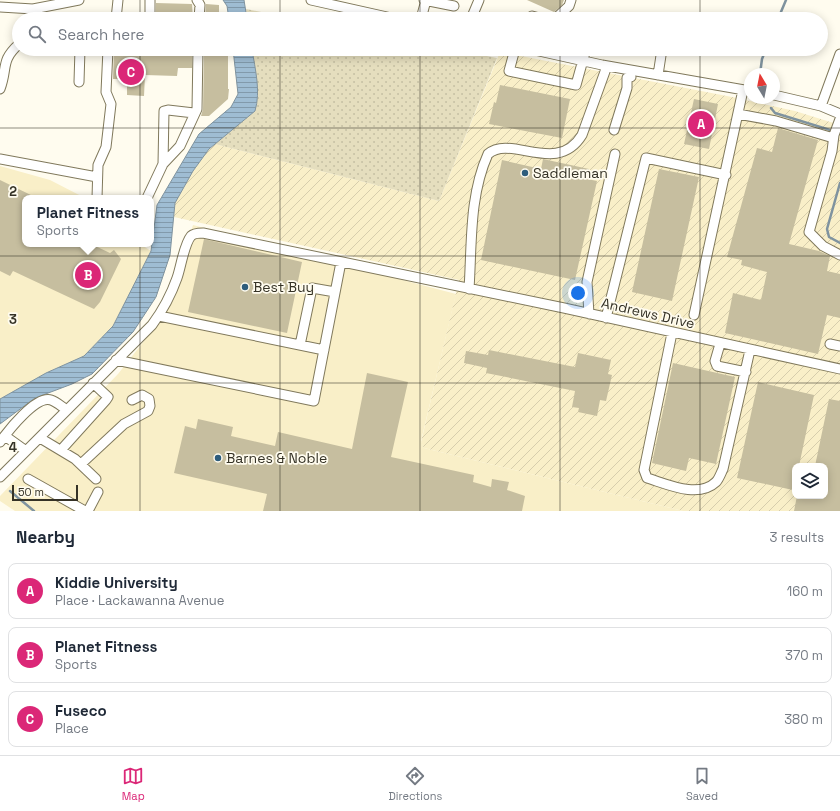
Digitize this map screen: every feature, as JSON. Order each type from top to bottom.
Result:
[{"type":"street","points":[[0,7],[33,9],[79,0]]},
{"type":"street","points":[[117,12],[118,0]]},
{"type":"street","points":[[150,0],[150,12]]},
{"type":"street","points":[[197,0],[200,5],[200,12]]},
{"type":"street","points":[[311,0],[365,12]]},
{"type":"street","points":[[422,12],[425,0],[454,6]]},
{"type":"street","points":[[474,12],[479,0]]},
{"type":"street","points":[[562,12],[571,0]]},
{"type":"street","points":[[1,87],[3,68],[7,53],[12,49]]},
{"type":"street","points":[[821,106],[840,54]]},
{"type":"street","points":[[79,82],[80,56]]},
{"type":"street","points":[[97,195],[98,165],[106,147],[110,118],[111,104],[106,92],[108,56]]},
{"type":"street","points":[[148,195],[163,164],[180,146],[197,109],[198,56]]},
{"type":"street","points":[[513,56],[510,71],[576,85],[584,56]]},
{"type":"street","points":[[564,56],[607,66],[632,74],[658,75],[744,89]]},
{"type":"street","points":[[658,75],[661,56]]},
{"type":"street","points":[[469,289],[472,219],[477,192],[488,154],[496,149],[504,148],[553,154],[564,151],[576,144],[582,135],[607,66]]},
{"type":"street","points":[[614,130],[627,88],[631,88],[633,80],[632,74]]},
{"type":"street","points":[[780,96],[821,106],[840,114]]},
{"type":"street","points":[[694,315],[726,175],[738,114],[744,98]]},
{"type":"street","points":[[163,164],[164,111],[168,110],[194,113]]},
{"type":"street","points":[[738,114],[776,121],[830,137],[834,135]]},
{"type":"street","points":[[840,119],[834,135],[832,151],[809,232],[823,246],[840,256]]},
{"type":"street","points":[[589,314],[587,282],[615,154]]},
{"type":"street","points":[[606,318],[646,158],[726,175]]},
{"type":"street","points":[[0,159],[97,177]]},
{"type":"street","name":"Andrews Drive","points":[[0,477],[152,325],[165,306],[177,278],[188,243],[191,236],[196,233],[203,233],[589,314],[720,344],[840,369]]},
{"type":"street","points":[[116,360],[314,401],[341,262]]},
{"type":"street","points":[[300,345],[312,288],[335,292]]},
{"type":"street","points":[[159,316],[324,350]]},
{"type":"street","points":[[672,333],[644,470],[647,478],[695,491],[709,487],[717,481],[723,468],[750,350]]},
{"type":"street","points":[[720,344],[715,361],[717,366],[746,372]]},
{"type":"street","points":[[830,344],[840,346]]},
{"type":"street","points":[[61,450],[108,396],[94,383]]},
{"type":"street","points":[[80,464],[124,424],[148,411],[149,399],[142,395],[132,400]]},
{"type":"street","points":[[26,451],[2,439],[24,414],[41,401],[50,400],[67,410]]},
{"type":"street","points":[[40,438],[61,450],[80,464],[96,479]]},
{"type":"street","points":[[28,479],[86,511],[98,492]]},
{"type":"shaded area","points":[[246,9],[261,12],[246,12]]},
{"type":"shaded area","points":[[253,56],[487,56],[497,58],[439,201],[215,144],[255,111],[258,94]]},
{"type":"shaded area","points":[[498,56],[521,56],[732,97],[744,100],[744,104],[764,104],[795,111],[840,125],[840,511],[683,511],[424,448],[421,442],[459,280],[174,217],[175,203],[193,171],[209,149],[215,144],[439,201]]},
{"type":"shaded area","points":[[0,166],[50,180],[79,195],[22,195],[22,247],[145,247],[151,251],[113,326],[84,356],[46,373],[0,399]]},
{"type":"shaded area","points":[[193,225],[456,294],[421,441],[424,448],[683,511],[15,511],[0,501],[0,496],[118,374],[166,313]]},
{"type":"water","points":[[223,0],[244,0],[246,12],[228,12],[227,6]]},
{"type":"water","points":[[234,56],[253,56],[257,88],[257,103],[255,111],[209,149],[193,171],[175,203],[170,255],[156,297],[133,332],[92,374],[72,384],[35,398],[0,424],[0,399],[46,373],[84,356],[113,326],[151,251],[152,247],[154,247],[154,228],[157,205],[199,134],[231,107],[238,94]]},
{"type":"building","points":[[527,0],[564,0],[562,5],[554,12]]},
{"type":"building","points":[[156,3],[192,4],[193,12],[156,12]]},
{"type":"building","points":[[206,4],[219,5],[219,12],[205,12]]},
{"type":"building","points":[[114,56],[192,56],[192,68],[178,68],[177,76],[145,75],[144,96],[127,95],[127,79],[113,79]]},
{"type":"building","points":[[204,56],[228,56],[228,99],[209,116],[201,116],[203,109]]},
{"type":"building","points":[[500,85],[570,99],[562,138],[489,124]]},
{"type":"building","points":[[694,99],[718,104],[709,149],[684,144]]},
{"type":"building","points":[[778,128],[818,140],[789,244],[819,251],[830,256],[827,271],[840,274],[840,318],[827,315],[818,354],[725,333],[733,293],[761,300],[767,272],[741,265],[742,260],[727,257],[757,148],[772,152]]},
{"type":"building","points":[[543,159],[589,169],[587,179],[597,181],[575,280],[481,260],[502,160],[541,169]]},
{"type":"building","points":[[659,169],[699,177],[672,301],[632,292]]},
{"type":"building","points":[[0,180],[31,195],[22,195],[22,247],[97,247],[110,253],[114,250],[121,259],[100,302],[94,309],[13,271],[10,276],[0,271]]},
{"type":"building","name":"Best Buy","points":[[204,239],[302,262],[287,333],[188,312]]},
{"type":"building","points":[[489,350],[575,367],[578,353],[611,360],[608,374],[612,375],[606,401],[600,400],[597,416],[578,412],[579,408],[572,407],[575,391],[486,373],[487,368],[464,363],[466,351],[488,355]]},
{"type":"building","points":[[673,363],[735,377],[716,464],[689,458],[686,471],[652,463]]},
{"type":"building","points":[[367,373],[408,382],[391,457],[474,475],[473,482],[491,487],[492,479],[509,482],[507,490],[525,496],[522,511],[263,511],[267,494],[174,473],[185,426],[196,429],[198,419],[233,427],[231,436],[275,446],[278,432],[352,449]]},
{"type":"building","points":[[758,382],[814,395],[800,463],[792,463],[792,490],[737,478]]},
{"type":"building","points":[[829,399],[840,401],[840,511],[794,511],[796,499],[828,499],[828,463],[816,463]]},
{"type":"waterway","points":[[781,12],[786,0]]},
{"type":"waterway","points":[[761,68],[763,56]]},
{"type":"waterway","points":[[771,108],[775,113],[840,133]]},
{"type":"waterway","points":[[840,183],[827,229],[829,237],[840,243]]},
{"type":"waterway","points":[[10,491],[34,511]]},
{"type":"place","name":"Fuseco","points":[[131,72]]},
{"type":"place","name":"Kiddie University","points":[[701,124]]},
{"type":"place","name":"Saddleman","points":[[525,173]]},
{"type":"place","name":"Planet Fitness","points":[[88,275]]},
{"type":"place","name":"Best Buy","points":[[245,287]]},
{"type":"place","name":"Barnes & Noble","points":[[218,458]]}]
